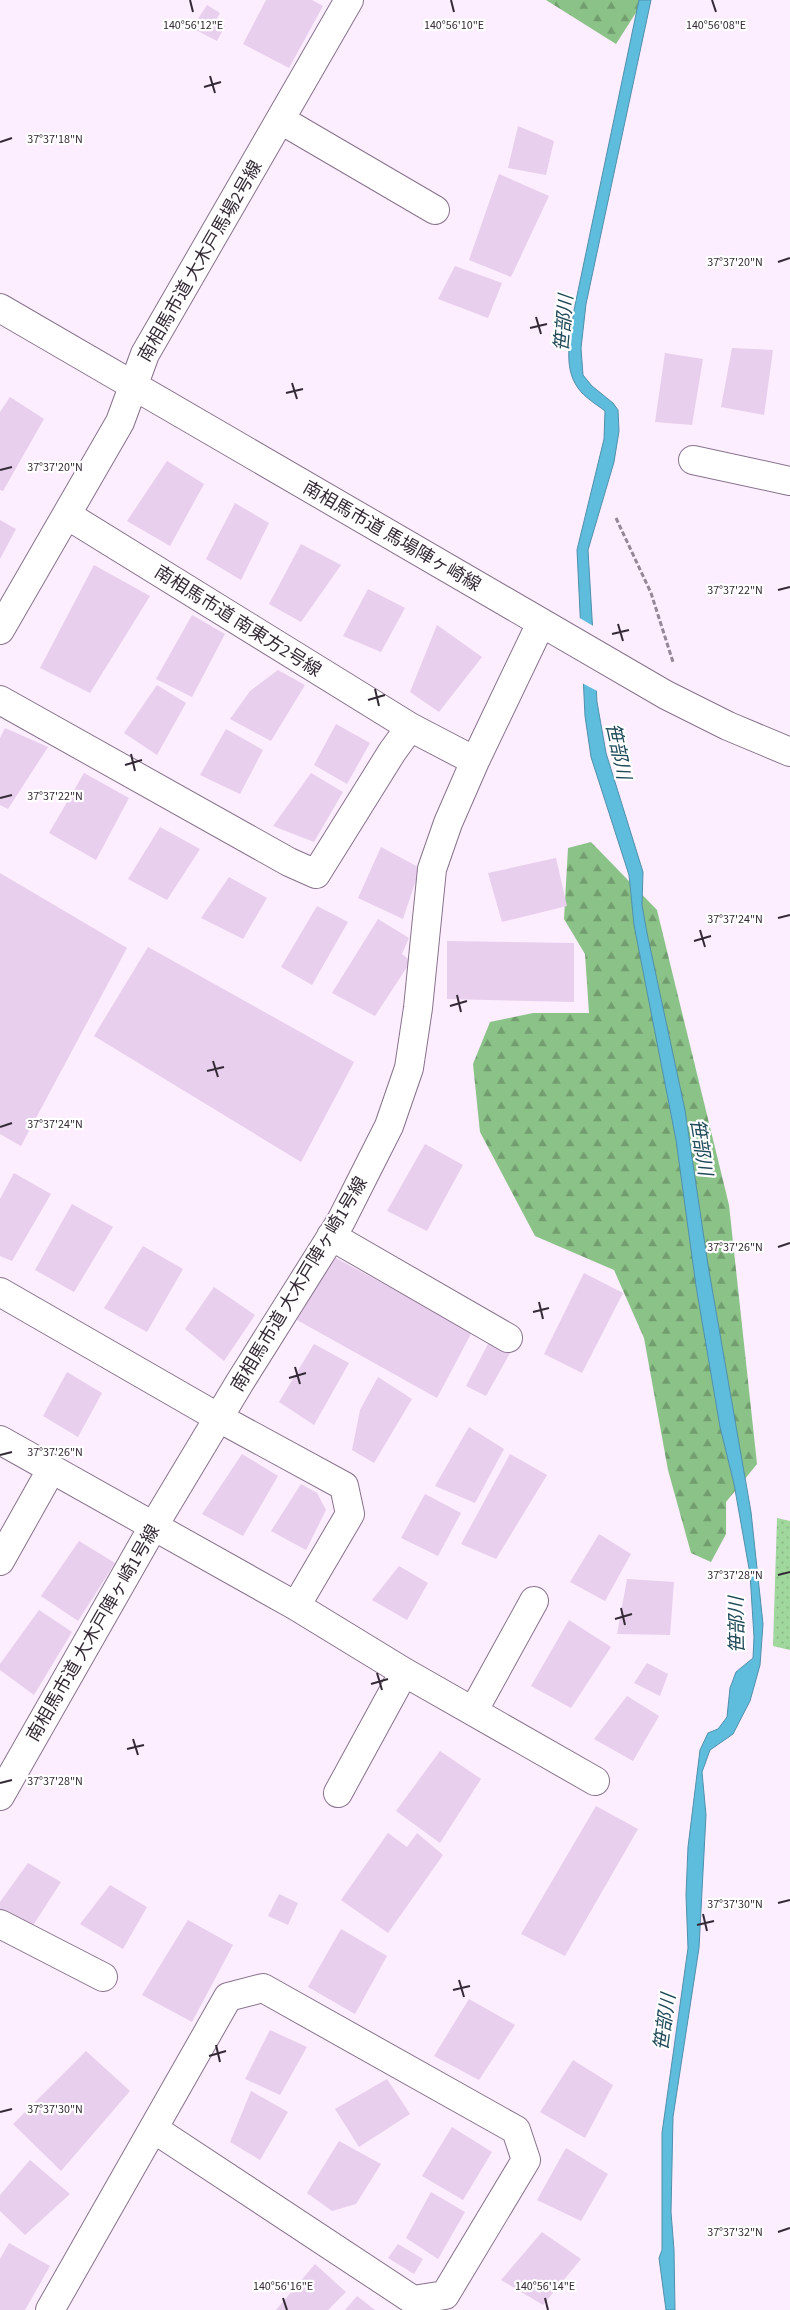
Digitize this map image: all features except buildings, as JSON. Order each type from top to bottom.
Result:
[{"type":"street","name":"南相馬市道 大木戸馬場2号線","points":[[0,630],[120,422],[145,354],[349,0]]},
{"type":"street","points":[[281,120],[435,210]]},
{"type":"street","name":"南相馬市道 馬場陣ヶ崎線","points":[[0,308],[673,698],[728,726],[790,752]]},
{"type":"street","points":[[693,460],[790,481]]},
{"type":"street","name":"南相馬市道 南東方2号線","points":[[66,515],[410,727],[475,761]]},
{"type":"street","name":"南相馬市道 大木戸陣ヶ崎1号線","points":[[0,1796],[153,1527],[331,1236],[366,1173],[400,1097],[409,1068],[418,1008],[432,869],[448,823],[475,761],[553,629]]},
{"type":"street","points":[[0,700],[289,862],[316,874],[392,752],[410,727]]},
{"type":"street","points":[[331,1236],[508,1338]]},
{"type":"street","points":[[0,1292],[219,1418],[344,1486],[350,1514],[296,1606]]},
{"type":"street","points":[[0,1440],[296,1606],[404,1672],[474,1710],[595,1781]]},
{"type":"street","points":[[0,1561],[51,1470]]},
{"type":"street","points":[[474,1710],[534,1601]]},
{"type":"street","points":[[338,1792],[404,1672]]},
{"type":"street","points":[[0,1924],[103,1976]]},
{"type":"street","points":[[50,2310],[228,1998],[263,1988],[516,2130],[526,2160],[445,2295],[413,2300],[154,2129]]},
{"type":"path","points":[[616,518],[652,593],[668,643],[673,698]]},
{"type":"green space","points":[[546,0],[644,0],[616,44]]},
{"type":"green space","points":[[591,842],[657,910],[729,1205],[757,1464],[726,1502],[726,1534],[711,1562],[691,1553],[668,1470],[644,1338],[614,1270],[535,1236],[480,1132],[473,1064],[490,1022],[533,1013],[589,1013],[585,954],[564,919],[568,848]]},
{"type":"green space","points":[[777,1518],[790,1521],[790,1650],[773,1646]]},
{"type":"water","points":[[639,0],[651,0],[586,304],[581,348],[583,375],[618,410],[619,431],[614,462],[588,550],[597,702],[606,753],[643,872],[642,905],[685,1110],[708,1265],[751,1512],[763,1624],[760,1665],[750,1701],[733,1734],[710,1750],[702,1772],[706,1815],[699,1948],[673,2117],[671,2212],[675,2310],[666,2310],[659,2258],[662,2250],[662,2133],[688,1948],[686,1895],[688,1847],[700,1750],[708,1733],[718,1729],[727,1717],[730,1688],[736,1672],[753,1658],[754,1637],[750,1574],[734,1484],[720,1427],[696,1286],[676,1140],[634,925],[629,875],[591,757],[585,716],[577,550],[604,439],[605,411],[578,388],[570,370],[569,350],[574,310]]},
{"type":"pier","points":[[578,617],[595,627],[599,692],[580,682]]},
{"type":"water label","name":"笹部川","points":[[563,323]]},
{"type":"water label","name":"笹部川","points":[[619,751]]},
{"type":"water label","name":"笹部川","points":[[702,1147]]},
{"type":"water label","name":"笹部川","points":[[736,1625]]},
{"type":"water label","name":"笹部川","points":[[664,2022]]}]
